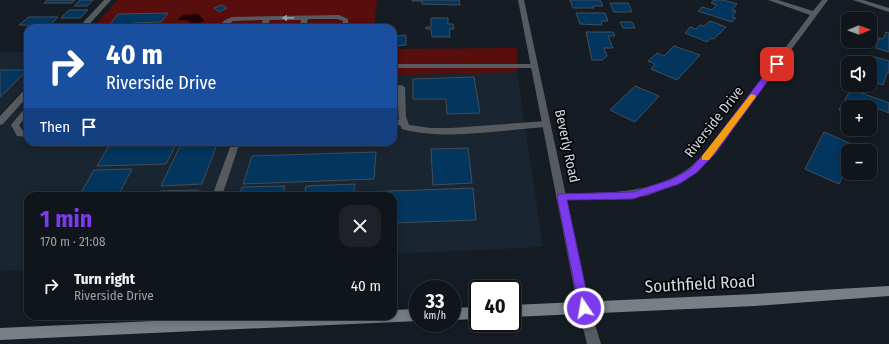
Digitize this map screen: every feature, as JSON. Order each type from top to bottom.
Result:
[{"type":"main road","name":"Southfield Road","points":[[521,311],[755,300],[889,291]]},
{"type":"main road","points":[[397,316],[409,315]]},
{"type":"main road","points":[[0,334],[170,321],[211,320]]},
{"type":"street","points":[[86,24],[108,0]]},
{"type":"street","name":"Beverly Road","points":[[522,0],[534,66],[584,308],[594,344]]},
{"type":"street","points":[[771,0],[814,14]]},
{"type":"street","name":"Riverside Drive","points":[[561,197],[633,195],[676,181],[693,171],[712,151],[825,0]]},
{"type":"street","points":[[856,0],[889,10]]},
{"type":"street","points":[[0,122],[24,95]]},
{"type":"lane","points":[[304,24],[306,18]]},
{"type":"lane","points":[[223,24],[226,21],[232,19],[344,18],[346,20],[346,24]]},
{"type":"lane","points":[[265,24],[267,19]]},
{"type":"lane","points":[[397,66],[534,66]]},
{"type":"lane","points":[[397,88],[401,87],[404,122],[406,127],[412,131],[440,131],[546,124]]},
{"type":"lane","points":[[24,115],[15,125],[20,134],[24,134]]},
{"type":"lane","points":[[397,123],[404,122]]},
{"type":"lane","points":[[218,192],[235,146]]},
{"type":"shaded area","points":[[118,0],[377,0],[374,24],[96,24]]},
{"type":"shaded area","points":[[198,14],[205,21],[197,24],[191,24],[188,20],[178,20],[182,15]]},
{"type":"shaded area","points":[[517,48],[517,72],[397,75],[397,49]]},
{"type":"shaded area","points":[[0,52],[24,52],[24,88],[0,114]]},
{"type":"shaded area","points":[[517,72],[543,247],[397,254],[397,192],[24,192],[24,270],[0,271],[0,127],[24,100],[24,146],[397,146],[397,75]]},
{"type":"building","points":[[47,0],[75,0],[72,3],[44,3]]},
{"type":"building","points":[[80,0],[93,0],[87,6],[74,6]]},
{"type":"building","points":[[412,0],[459,0],[460,5],[422,4],[422,1]]},
{"type":"building","points":[[570,0],[600,0],[603,6],[593,6],[594,8],[573,8]]},
{"type":"building","points":[[714,0],[723,0],[737,4],[732,10],[736,11],[732,17],[736,18],[732,22],[698,11],[702,7],[712,10],[717,5],[711,3]]},
{"type":"building","points":[[610,3],[628,3],[632,12],[614,12]]},
{"type":"building","points":[[222,5],[227,8],[219,12],[214,8]]},
{"type":"building","points":[[69,10],[88,10],[80,18],[61,18]]},
{"type":"building","points":[[168,13],[161,22],[110,24],[118,14]]},
{"type":"building","points":[[576,13],[605,13],[608,21],[601,21],[602,25],[580,24]]},
{"type":"building","points":[[29,17],[58,17],[51,24],[19,25]]},
{"type":"building","points":[[431,18],[448,18],[448,24],[453,24],[454,29],[449,29],[450,37],[432,37],[431,29],[426,29],[426,27],[431,27]]},
{"type":"building","points":[[710,21],[726,27],[714,39],[711,38],[707,42],[685,33],[690,27],[696,29],[700,25],[704,26]]},
{"type":"building","points":[[620,22],[632,22],[635,28],[623,28]]},
{"type":"building","points":[[586,32],[613,32],[615,36],[608,36],[613,48],[604,48],[607,56],[602,60],[592,60]]},
{"type":"building","points":[[886,32],[889,33],[889,52],[876,48],[879,38],[883,39]]},
{"type":"building","points":[[406,35],[406,45],[397,46],[397,36]]},
{"type":"building","points":[[674,46],[700,55],[677,80],[651,69],[655,64],[648,61],[657,53],[664,56]]},
{"type":"building","points":[[877,58],[889,61],[889,73],[887,73],[883,85],[877,83]]},
{"type":"building","points":[[0,70],[24,70],[24,73],[0,97]]},
{"type":"building","points":[[474,77],[480,113],[447,114],[446,99],[413,99],[413,79]]},
{"type":"building","points":[[635,86],[659,96],[635,122],[610,110]]},
{"type":"building","points":[[849,92],[859,92],[889,103],[889,113],[877,108],[877,100],[845,100]]},
{"type":"building","points":[[824,132],[851,144],[841,144],[841,180],[839,184],[805,169]]},
{"type":"building","points":[[109,146],[175,146],[166,164],[97,166]]},
{"type":"building","points":[[180,146],[216,146],[202,184],[161,186]]},
{"type":"building","points":[[468,148],[472,183],[433,185],[431,149]]},
{"type":"building","points":[[376,152],[374,179],[243,184],[252,156]]},
{"type":"building","points":[[132,169],[120,192],[81,192],[94,170]]},
{"type":"building","points":[[355,184],[354,192],[305,192],[306,186]]},
{"type":"building","points":[[285,186],[283,192],[240,192],[242,187]]},
{"type":"building","points":[[473,188],[476,220],[397,223],[397,192],[364,192]]},
{"type":"building","points":[[199,190],[198,192],[160,191]]},
{"type":"slow traffic","points":[[705,158],[712,151],[752,96]]},
{"type":"route","points":[[584,308],[561,197],[609,197],[633,195],[676,181],[693,171],[712,151],[777,64]]}]
